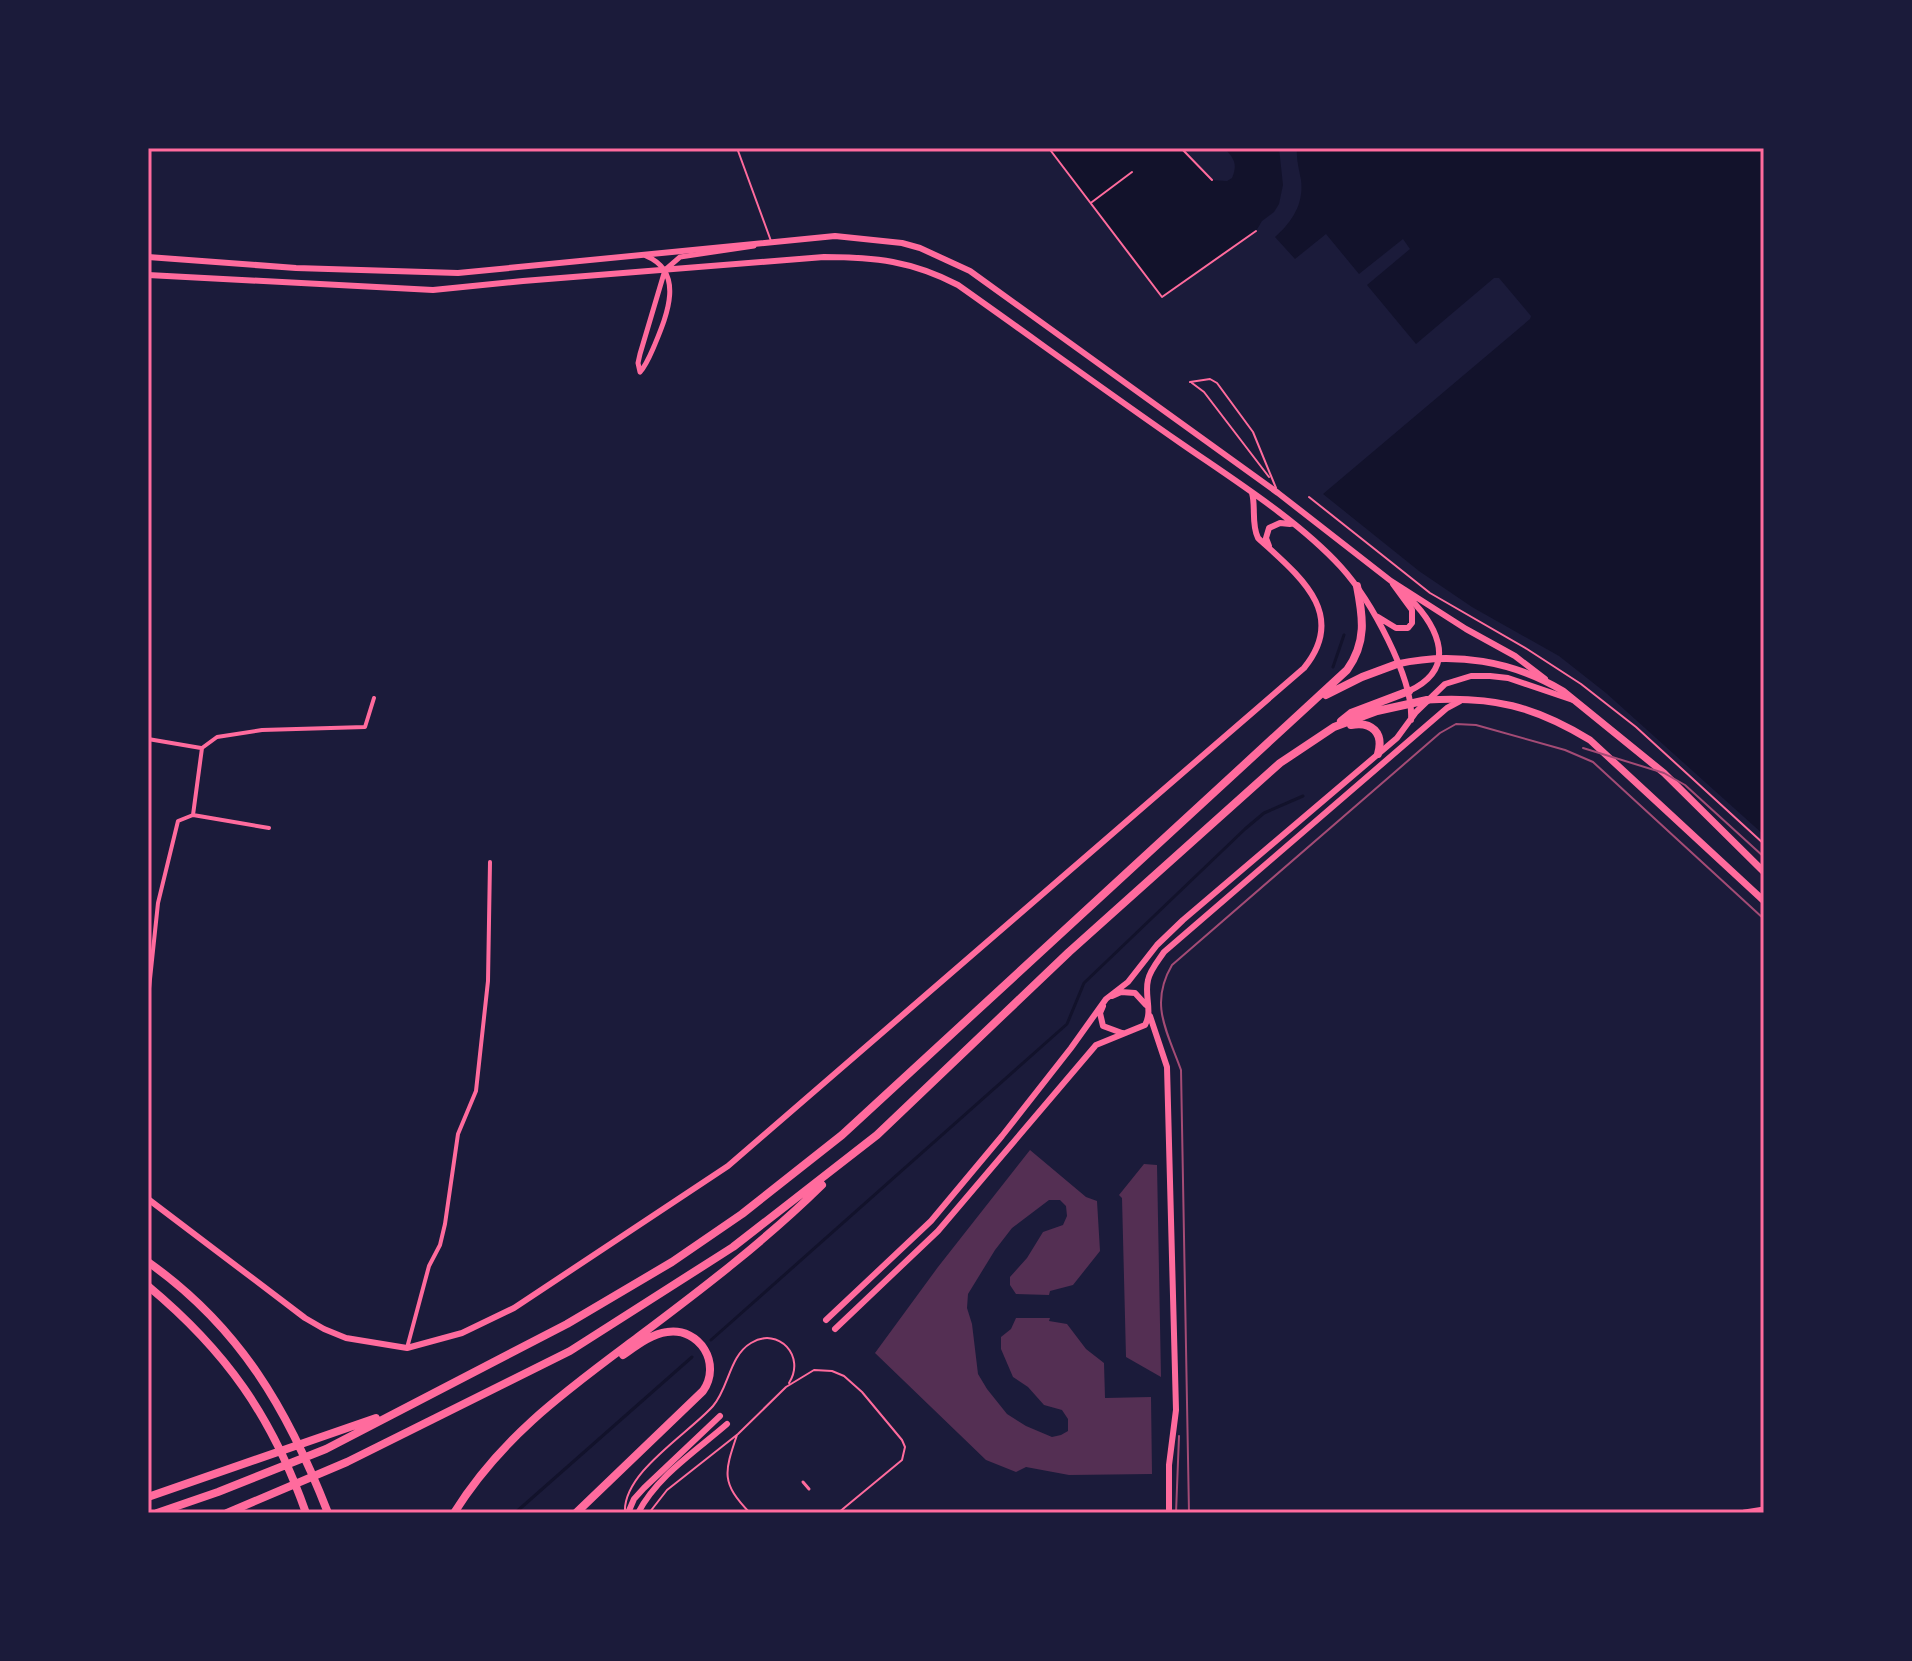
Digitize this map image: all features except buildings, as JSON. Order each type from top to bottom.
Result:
[{"type":"highway","points":[[157,1513],[326,1449],[567,1324],[672,1262],[742,1214],[842,1135],[1347,670],[1360,648],[1363,618],[1357,586]]},
{"type":"highway","points":[[1315,701],[1362,677],[1397,664]]},
{"type":"highway","points":[[454,1513],[497,1455],[542,1409],[733,1265],[799,1208],[1069,952],[1280,763],[1351,713],[1409,691]]},
{"type":"highway","points":[[1334,727],[1377,711],[1427,700]]},
{"type":"highway","points":[[1334,727],[1359,723],[1373,727],[1380,741],[1378,754]]},
{"type":"highway","points":[[227,1513],[347,1462],[570,1351],[733,1247],[845,1162]]},
{"type":"highway","points":[[148,1262],[199,1302],[250,1360],[285,1416],[328,1513]]},
{"type":"highway","points":[[148,1286],[185,1317],[246,1389],[266,1423],[306,1513]]},
{"type":"highway","points":[[542,1409],[651,1337],[665,1332],[681,1332],[694,1337],[705,1348],[709,1359],[710,1375],[703,1391],[576,1513]]},
{"type":"highway","points":[[148,1497],[406,1407]]},
{"type":"main road","points":[[148,257],[296,268],[458,273],[835,236],[877,239],[920,248],[970,271],[1278,493],[1391,581],[1515,656],[1579,702],[1664,773],[1764,872]]},
{"type":"main road","points":[[148,275],[433,290],[824,257],[866,257],[916,266],[958,285],[1252,493],[1331,557],[1357,586],[1375,615],[1409,691],[1411,720]]},
{"type":"main road","points":[[521,265],[523,281]]},
{"type":"main road","points":[[148,1199],[305,1318],[346,1338],[407,1348],[462,1333],[514,1308],[728,1166],[1304,668],[1320,643],[1322,615],[1319,606],[1295,575],[1255,532],[1256,510],[1252,493]]},
{"type":"main road","points":[[1270,549],[1266,538],[1269,528],[1280,523],[1291,524]]},
{"type":"main road","points":[[1375,615],[1400,629],[1408,628],[1412,623],[1412,610],[1391,581]]},
{"type":"main road","points":[[1391,581],[1428,617],[1435,630],[1439,659],[1425,682],[1409,691]]},
{"type":"main road","points":[[1397,664],[1439,659],[1492,662],[1546,680]]},
{"type":"main road","points":[[826,1320],[931,1221],[1002,1136],[1106,999],[1128,982],[1157,945],[1397,738],[1427,700],[1445,684],[1471,676],[1490,676],[1517,681],[1579,702]]},
{"type":"main road","points":[[1409,691],[1427,700],[1464,699],[1510,704],[1538,712],[1590,740],[1764,901]]},
{"type":"main road","points":[[835,1329],[938,1231],[1096,1045],[1145,1025],[1149,1013],[1147,983],[1150,972],[1164,952],[1447,708],[1464,699]]},
{"type":"main road","points":[[1122,1033],[1109,1029],[1101,1021],[1100,1013],[1106,999],[1121,992],[1135,993],[1144,1000],[1167,1067],[1176,1410],[1169,1465],[1169,1513]]},
{"type":"main road","points":[[626,1513],[644,1488],[720,1416]]},
{"type":"main road","points":[[638,1513],[658,1484],[727,1424]]},
{"type":"main road","points":[[1745,1513],[1764,1510]]},
{"type":"street","points":[[641,254],[655,260],[665,270],[670,304],[640,372],[640,354],[665,270],[680,257],[768,243]]},
{"type":"street","points":[[148,739],[202,748],[217,737],[262,730],[365,727],[374,698]]},
{"type":"street","points":[[193,815],[202,748]]},
{"type":"street","points":[[148,998],[158,903],[178,821],[193,815],[269,828]]},
{"type":"street","points":[[407,1348],[429,1266],[440,1245],[458,1134],[476,1091],[488,981],[490,862]]},
{"type":"street","points":[[803,1482],[809,1489]]},
{"type":"lane","points":[[737,148],[768,243]]},
{"type":"lane","points":[[1272,481],[1204,392],[1190,382],[1210,379],[1217,383],[1257,438],[1278,493]]},
{"type":"lane","points":[[626,1513],[627,1492],[634,1482],[715,1404],[738,1356],[748,1344],[764,1337],[781,1341],[788,1347],[795,1363],[792,1380],[738,1434],[667,1490],[649,1513]]},
{"type":"lane","points":[[786,1387],[814,1370],[832,1371],[844,1376],[862,1392],[905,1447],[902,1460],[838,1513]]},
{"type":"lane","points":[[738,1434],[729,1458],[727,1478],[729,1487],[750,1513]]},
{"type":"path","points":[[1054,148],[1051,151],[1162,297],[1256,231]]},
{"type":"path","points":[[1181,148],[1212,180]]},
{"type":"path","points":[[1091,203],[1132,172]]},
{"type":"shaded area","points":[[1054,148],[1181,148],[1212,180],[1227,181],[1232,178],[1235,165],[1224,148],[1279,148],[1283,185],[1279,204],[1256,231],[1162,297],[1051,151]]},
{"type":"shaded area","points":[[1297,148],[1764,148],[1764,835],[1606,693],[1559,656],[1472,607],[1419,571],[1323,494],[1531,316],[1499,278],[1494,278],[1416,344],[1367,285],[1410,249],[1403,239],[1359,274],[1326,234],[1295,259],[1275,237],[1291,219],[1301,197]]},
{"type":"waterway","points":[[1333,667],[1344,635]]},
{"type":"waterway","points":[[711,1340],[1067,1024],[1084,983],[1245,829],[1264,813],[1303,796]]},
{"type":"waterway","points":[[515,1513],[692,1357]]},
{"type":"tram line","points":[[1189,1513],[1181,1070],[1166,1030],[1161,1005],[1165,979],[1172,965],[1440,733],[1456,724],[1476,725],[1565,750],[1593,762],[1764,919]]},
{"type":"tram line","points":[[1583,748],[1664,773],[1685,785],[1764,857]]},
{"type":"tram line","points":[[1176,1513],[1179,1436]]}]
